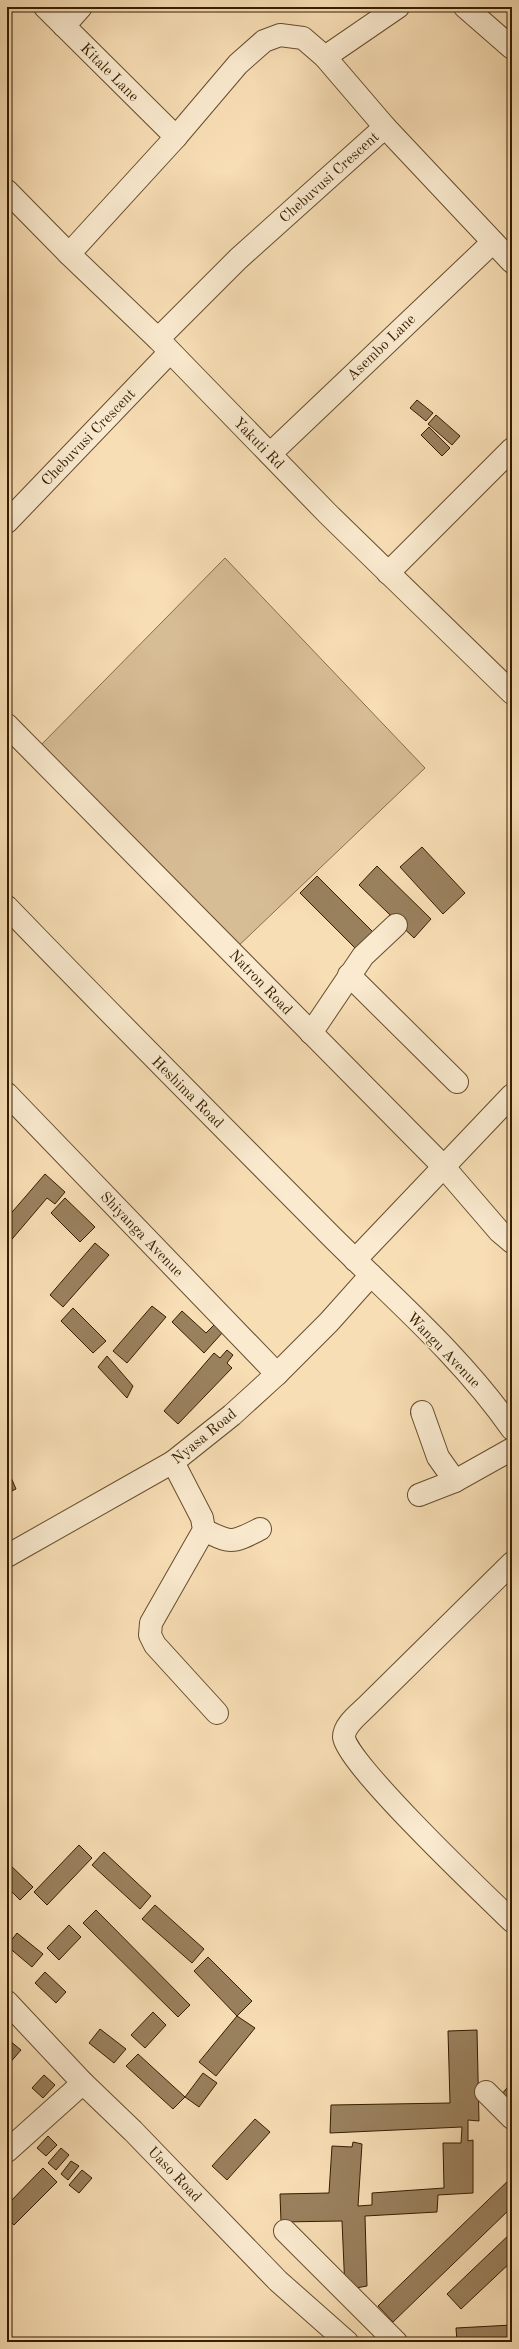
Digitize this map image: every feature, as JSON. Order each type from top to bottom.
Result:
[{"type":"street","name":"Kitale Lane","points":[[45,7],[176,137]]},
{"type":"street","points":[[64,26],[80,7]]},
{"type":"street","points":[[325,57],[398,7]]},
{"type":"street","points":[[465,7],[512,48]]},
{"type":"street","points":[[69,254],[176,137],[238,64],[264,41],[280,34],[303,38],[325,57],[385,127]]},
{"type":"street","name":"Chebuvusi Crescent","points":[[7,522],[164,346],[238,259],[385,127],[512,262]]},
{"type":"street","name":"Yakuti Rd","points":[[7,191],[69,254],[164,346],[388,573],[510,687]]},
{"type":"street","name":"Asembo Lane","points":[[270,454],[493,242]]},
{"type":"street","points":[[388,573],[512,449]]},
{"type":"street","name":"Natron Road","points":[[7,725],[442,1166],[499,1231],[512,1242]]},
{"type":"street","name":"Heshima Road","points":[[7,907],[371,1275]]},
{"type":"street","points":[[310,1033],[363,956],[396,925]]},
{"type":"street","points":[[349,975],[457,1082]]},
{"type":"street","name":"Shiyanga Avenue","points":[[7,1094],[277,1374]]},
{"type":"street","points":[[355,1260],[442,1166],[510,1099]]},
{"type":"street","name":"Nyasa Road","points":[[7,1556],[172,1462],[232,1415],[277,1374],[329,1322],[371,1275]]},
{"type":"street","name":"Wangu Avenue","points":[[371,1275],[448,1350],[489,1397],[512,1429]]},
{"type":"street","points":[[422,1412],[438,1457],[455,1481]]},
{"type":"street","points":[[419,1495],[455,1481],[512,1449]]},
{"type":"street","points":[[172,1462],[202,1518],[204,1530],[151,1623],[149,1632],[155,1645],[217,1713]]},
{"type":"street","points":[[204,1530],[230,1542],[238,1540],[260,1529]]},
{"type":"street","points":[[512,1563],[352,1721],[344,1736],[347,1748],[354,1758],[384,1792],[456,1868],[512,1921]]},
{"type":"street","name":"Uaso Road","points":[[7,2002],[83,2083],[133,2131],[278,2281],[347,2342]]},
{"type":"street","points":[[7,2151],[83,2083]]},
{"type":"street","points":[[486,2092],[512,2118]]},
{"type":"street","points":[[285,2231],[396,2342]]},
{"type":"shaded area","points":[[225,558],[425,768],[233,951],[38,748]]},
{"type":"building","points":[[417,400],[433,413],[426,421],[410,408]]},
{"type":"building","points":[[436,415],[460,436],[452,445],[428,424]]},
{"type":"building","points":[[429,427],[450,448],[442,456],[421,435]]},
{"type":"building","points":[[422,847],[465,893],[443,914],[400,867]]},
{"type":"building","points":[[377,866],[431,919],[414,938],[359,885]]},
{"type":"building","points":[[317,876],[377,936],[360,953],[300,893]]},
{"type":"building","points":[[45,1174],[65,1192],[55,1204],[47,1198],[7,1245],[7,1218]]},
{"type":"building","points":[[65,1198],[95,1227],[80,1242],[51,1213]]},
{"type":"building","points":[[95,1243],[109,1255],[63,1307],[50,1295]]},
{"type":"building","points":[[152,1306],[166,1317],[127,1363],[113,1351]]},
{"type":"building","points":[[73,1308],[106,1341],[93,1353],[61,1321]]},
{"type":"building","points":[[182,1311],[206,1333],[215,1324],[223,1332],[204,1353],[172,1322]]},
{"type":"building","points":[[227,1350],[233,1355],[227,1363],[232,1368],[178,1424],[164,1411],[214,1353],[220,1358]]},
{"type":"building","points":[[107,1356],[133,1386],[127,1398],[98,1367]]},
{"type":"building","points":[[7,1468],[16,1489],[7,1493]]},
{"type":"building","points":[[79,1845],[92,1858],[47,1905],[34,1892]]},
{"type":"building","points":[[104,1852],[151,1896],[140,1909],[92,1865]]},
{"type":"building","points":[[7,1862],[33,1887],[20,1900],[7,1887]]},
{"type":"building","points":[[155,1905],[204,1949],[192,1963],[142,1919]]},
{"type":"building","points":[[96,1910],[190,2005],[178,2017],[83,1923]]},
{"type":"building","points":[[7,1920],[12,1925],[7,1930]]},
{"type":"building","points":[[69,1925],[81,1937],[59,1960],[47,1948]]},
{"type":"building","points":[[17,1933],[43,1954],[32,1967],[7,1946]]},
{"type":"building","points":[[208,1957],[252,2001],[237,2016],[194,1971]]},
{"type":"building","points":[[45,1972],[66,1992],[56,2003],[35,1983]]},
{"type":"building","points":[[153,2012],[166,2025],[145,2048],[131,2035]]},
{"type":"building","points":[[237,2016],[255,2028],[216,2076],[199,2062]]},
{"type":"building","points":[[100,2029],[126,2049],[114,2063],[89,2043]]},
{"type":"building","points":[[477,2030],[479,2121],[468,2120],[468,2141],[473,2140],[473,2193],[438,2195],[437,2212],[365,2216],[367,2286],[345,2290],[342,2221],[281,2222],[280,2194],[329,2193],[332,2146],[352,2147],[353,2142],[362,2144],[358,2206],[372,2205],[372,2193],[444,2188],[443,2143],[461,2143],[462,2127],[330,2133],[331,2105],[450,2103],[448,2031]]},
{"type":"building","points":[[10,2041],[21,2050],[8,2065],[7,2045]]},
{"type":"building","points":[[138,2054],[185,2097],[173,2109],[126,2066]]},
{"type":"building","points":[[203,2073],[217,2083],[199,2107],[185,2097]]},
{"type":"building","points":[[44,2075],[55,2085],[43,2098],[32,2088]]},
{"type":"building","points":[[512,2082],[512,2105],[501,2095]]},
{"type":"building","points":[[255,2119],[270,2132],[227,2180],[212,2166]]},
{"type":"building","points":[[48,2136],[57,2145],[46,2156],[37,2148]]},
{"type":"building","points":[[61,2148],[69,2155],[56,2170],[48,2163]]},
{"type":"building","points":[[71,2161],[79,2166],[68,2180],[61,2174]]},
{"type":"building","points":[[43,2168],[57,2182],[14,2225],[7,2218],[7,2205]]},
{"type":"building","points":[[82,2170],[92,2178],[79,2193],[69,2185]]},
{"type":"building","points":[[512,2177],[512,2207],[393,2322],[378,2306]]},
{"type":"building","points":[[512,2232],[512,2261],[461,2309],[447,2294]]},
{"type":"building","points":[[512,2325],[512,2342],[457,2342],[456,2328]]}]
